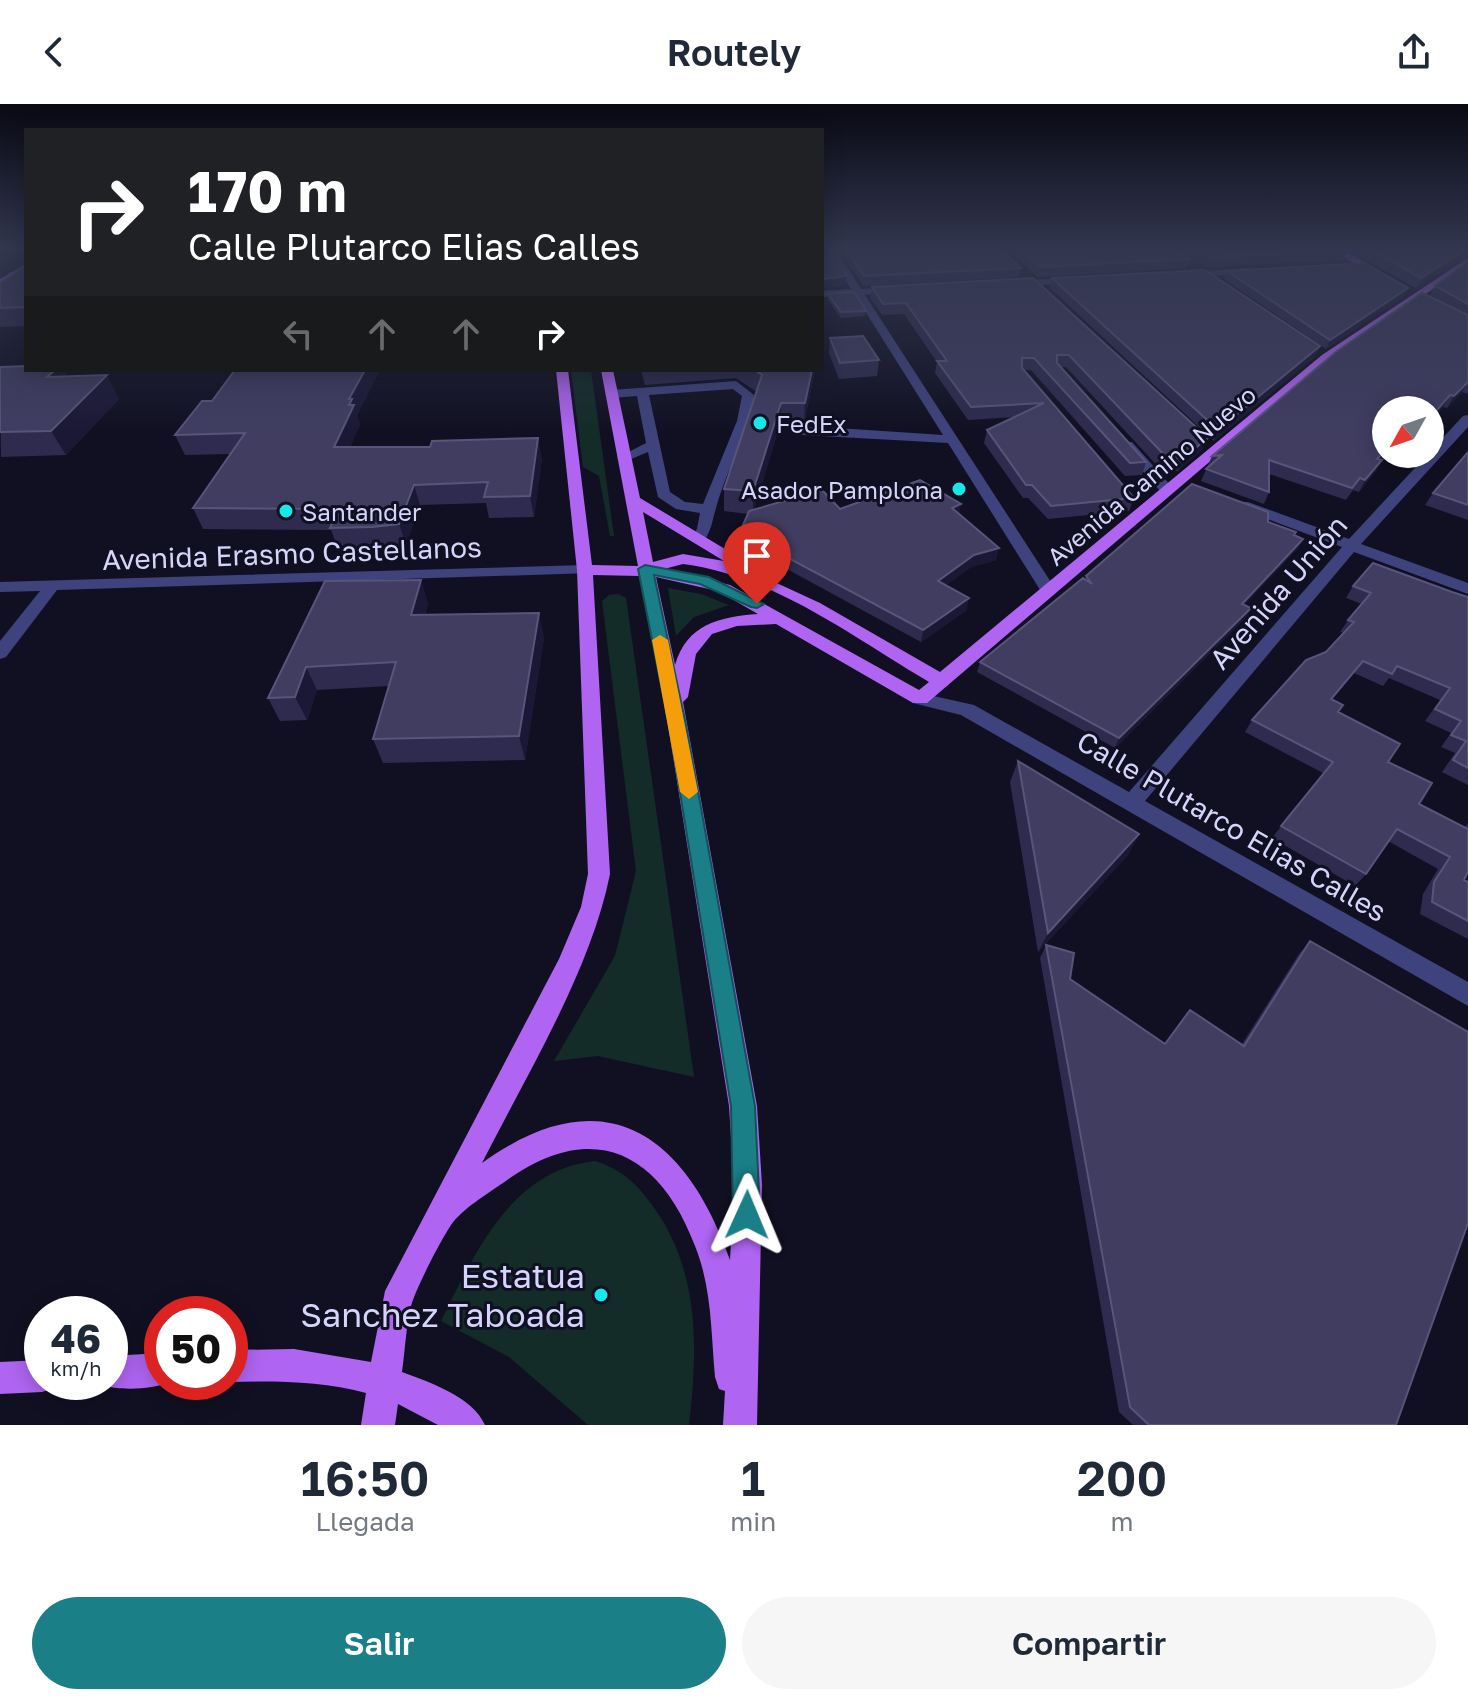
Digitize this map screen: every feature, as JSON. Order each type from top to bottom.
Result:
[{"type":"main road","name":"Avenida Camino Nuevo","points":[[920,699],[1048,590],[1138,504],[1180,486],[1208,446],[1320,353],[1396,310]]},
{"type":"main road","points":[[378,1425],[382,1378],[396,1302],[570,963],[592,907],[599,874],[585,570],[562,372]]},
{"type":"main road","points":[[607,372],[678,725],[743,1106],[748,1185],[738,1425]]},
{"type":"main road","points":[[632,499],[780,588]]},
{"type":"main road","name":"Calle Plutarco Elias Calles","points":[[645,569],[684,559],[715,564],[780,588],[940,680]]},
{"type":"main road","points":[[585,570],[645,569]]},
{"type":"main road","name":"Calle Plutarco Elias Calles","points":[[645,569],[704,581],[784,619],[920,699]]},
{"type":"main road","points":[[678,725],[681,669],[689,645],[701,634],[726,623],[784,619]]},
{"type":"main road","points":[[438,1216],[518,1157],[565,1136],[597,1135],[626,1142],[661,1163],[695,1207],[719,1270],[738,1425]]},
{"type":"main road","points":[[248,1366],[310,1366],[382,1378],[468,1425]]},
{"type":"main road","points":[[0,1378],[24,1377]]},
{"type":"street","points":[[870,310],[1048,590]]},
{"type":"street","points":[[611,394],[736,385],[748,395],[743,421],[708,509],[705,529],[698,539]]},
{"type":"street","points":[[642,391],[663,494],[681,506],[708,509]]},
{"type":"street","name":"Avenida Unión","points":[[1131,804],[1351,546],[1468,419]]},
{"type":"street","points":[[803,431],[837,431],[917,441],[950,439]]},
{"type":"street","points":[[1118,436],[1180,486]]},
{"type":"street","points":[[821,445],[877,437]]},
{"type":"street","points":[[624,458],[652,445]]},
{"type":"street","points":[[1222,497],[1468,589]]},
{"type":"street","name":"Avenida Erasmo Castellanos","points":[[0,587],[585,570]]},
{"type":"street","points":[[0,653],[52,586]]},
{"type":"street","name":"Calle Plutarco Elias Calles","points":[[940,680],[967,710]]},
{"type":"street","name":"Calle Plutarco Elias Calles","points":[[920,699],[967,710],[1468,995]]},
{"type":"green space","points":[[571,372],[591,372],[614,536],[610,536],[599,476],[583,467]]},
{"type":"green space","points":[[668,588],[701,594],[729,605],[694,617],[676,636]]},
{"type":"green space","points":[[618,594],[626,598],[694,1077],[598,1056],[554,1061],[615,956],[636,871],[602,601],[609,595]]},
{"type":"green space","points":[[595,1161],[621,1173],[640,1190],[668,1230],[679,1256],[692,1310],[694,1339],[689,1425],[588,1425],[509,1357],[441,1321],[482,1243],[518,1198],[540,1180],[566,1168]]},
{"type":"building","points":[[839,310],[866,311],[841,312]]},
{"type":"building","points":[[911,310],[1068,310],[1208,438],[1183,458],[1168,459],[1069,355],[1057,355],[1057,363],[1146,462],[1130,463],[1034,358],[1022,358],[1022,368],[1134,498],[1051,506],[1032,485],[1026,485],[987,430],[1044,403],[971,407],[937,361],[947,361]]},
{"type":"building","points":[[1087,310],[1265,310],[1320,346],[1218,430]]},
{"type":"building","points":[[1285,310],[1376,310],[1330,340]]},
{"type":"building","points":[[1398,310],[1457,310],[1468,315],[1468,382],[1444,402],[1444,396],[1372,396],[1372,468],[1375,468],[1365,480],[1360,478],[1352,488],[1269,460],[1269,492],[1206,469],[1222,455],[1212,456],[1337,351]]},
{"type":"building","points":[[863,336],[879,360],[840,363],[830,338]]},
{"type":"building","points":[[24,366],[24,372],[53,372],[47,377],[107,375],[51,431],[0,432],[0,367]]},
{"type":"building","points":[[234,372],[364,372],[349,399],[352,399],[349,405],[354,405],[334,447],[430,447],[432,441],[538,438],[530,496],[484,497],[488,482],[414,485],[399,524],[372,527],[330,528],[339,509],[193,508],[245,433],[175,435],[202,401],[212,401]]},
{"type":"building","points":[[758,372],[812,372],[805,403],[781,403],[753,491],[724,489],[762,375]]},
{"type":"building","points":[[1468,452],[1468,505],[1433,493]]},
{"type":"building","points":[[920,480],[961,504],[952,508],[999,548],[974,555],[938,581],[969,598],[923,630],[740,532],[749,511],[822,490],[840,509]]},
{"type":"building","points":[[1192,484],[1268,512],[1268,522],[1296,532],[1294,535],[1303,539],[1242,604],[1251,608],[1119,738],[980,662],[1083,578],[1092,584],[1086,576]]},
{"type":"building","points":[[1373,563],[1468,597],[1468,768],[1453,760],[1466,741],[1451,735],[1461,721],[1435,709],[1450,688],[1397,666],[1392,674],[1363,661],[1331,699],[1343,705],[1338,712],[1400,744],[1388,762],[1432,783],[1419,804],[1468,829],[1468,872],[1464,880],[1468,882],[1468,921],[1432,902],[1434,882],[1450,857],[1397,829],[1366,874],[1281,826],[1333,762],[1252,720],[1306,660],[1326,652],[1354,622],[1348,620],[1371,593],[1353,586]]},
{"type":"building","points":[[421,580],[411,615],[539,613],[519,736],[373,739],[396,662],[306,667],[295,697],[268,698],[325,581]]},
{"type":"building","points":[[1018,761],[1139,834],[1048,933]]},
{"type":"building","points":[[1310,941],[1468,1032],[1468,1223],[1396,1425],[1149,1425],[1130,1407],[1046,945],[1074,953],[1070,979],[1165,1044],[1190,1010],[1244,1046]]},
{"type":"slow traffic","points":[[660,640],[689,792]]},
{"type":"place","name":"FedEx","points":[[760,423]]},
{"type":"place","name":"Asador Pamplona","points":[[959,489]]},
{"type":"place","name":"Santander","points":[[286,511]]},
{"type":"place","name":"Estatua Sanchez Taboada","points":[[601,1295]]},
{"type":"route","points":[[747,1215],[743,1106],[678,725],[645,569],[704,581],[757,604]]}]
